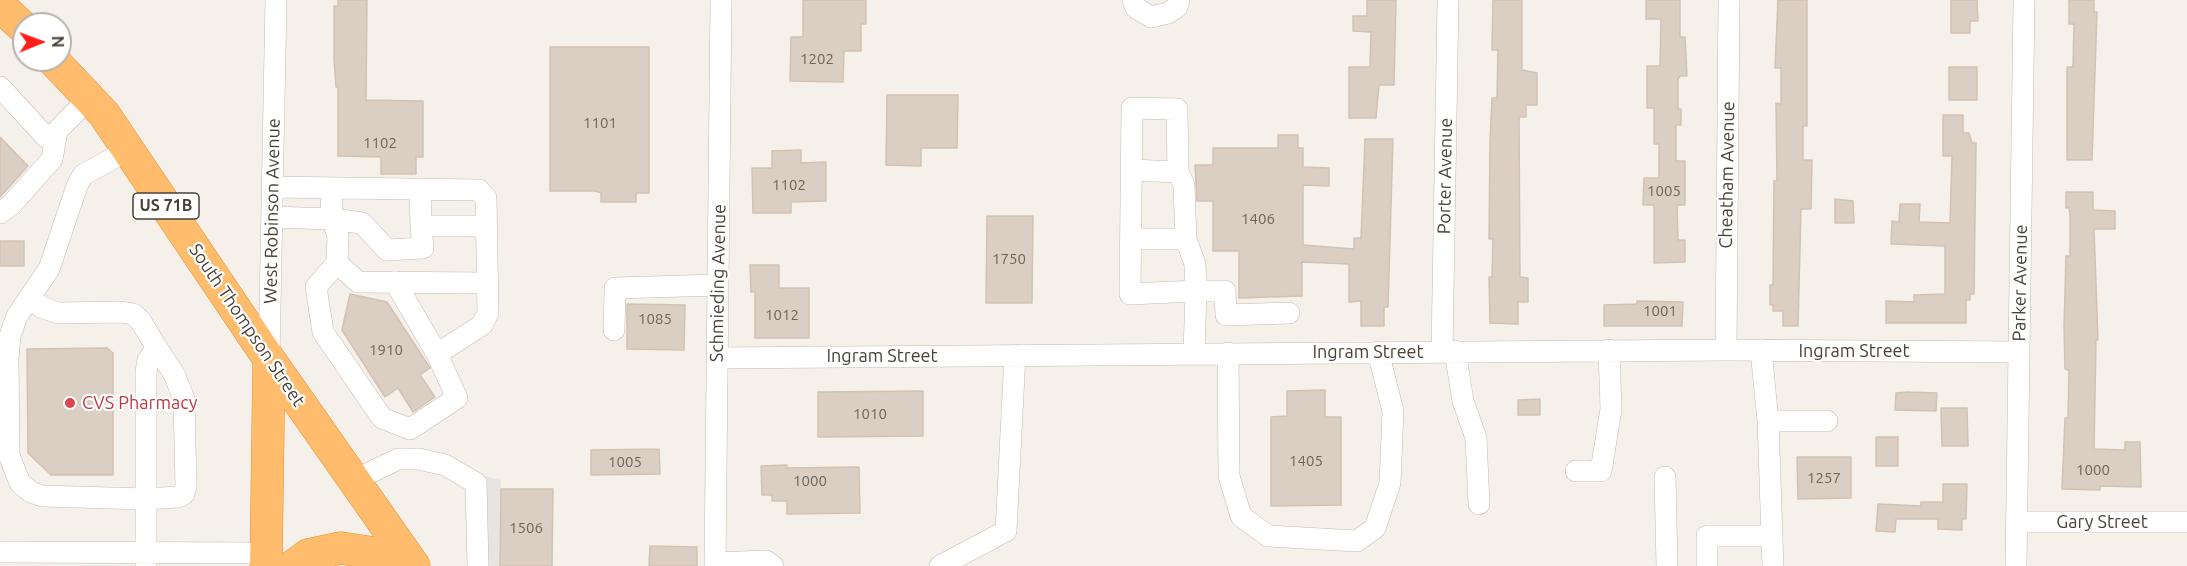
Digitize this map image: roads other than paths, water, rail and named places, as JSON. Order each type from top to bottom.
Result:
[{"type":"highway","name":"South Thompson Street","points":[[64,72],[104,114],[269,359],[410,562]]},
{"type":"highway","name":"West Robinson Avenue","points":[[269,359],[275,562]]},
{"type":"highway","points":[[275,562],[340,548],[410,562]]},
{"type":"street","name":"West Robinson Avenue","points":[[269,359],[276,0]]},
{"type":"street","name":"Schmieding Avenue","points":[[715,564],[721,0]]},
{"type":"street","points":[[1133,0],[1136,8],[1151,17],[1168,14],[1177,7],[1179,0]]},
{"type":"street","name":"Porter Avenue","points":[[1448,0],[1448,351],[1476,438],[1479,504]]},
{"type":"street","name":"Cheatham Avenue","points":[[1726,350],[1729,0]]},
{"type":"street","name":"Parker Avenue","points":[[2016,566],[2024,0]]},
{"type":"street","points":[[0,87],[46,137],[55,140]]},
{"type":"street","points":[[0,213],[12,204],[52,159],[60,125],[89,98]]},
{"type":"street","points":[[1194,354],[1196,291],[1195,264],[1186,239],[1184,185],[1178,172],[1177,109],[1132,108],[1130,294],[1196,291],[1225,291],[1226,315],[1289,313]]},
{"type":"street","points":[[30,298],[41,307],[58,313],[121,312],[133,314],[182,389],[186,486],[184,494],[178,497],[146,499],[42,496],[31,492],[20,483],[9,455],[8,358],[10,336],[17,316],[49,269],[76,186],[83,175],[128,150]]},
{"type":"street","points":[[1131,170],[1178,172]]},
{"type":"street","points":[[273,187],[479,190],[486,198],[488,313],[482,325],[436,354]]},
{"type":"street","points":[[331,188],[332,219],[338,236],[337,263],[316,287],[323,332],[382,418],[410,429],[458,398],[395,282]]},
{"type":"street","points":[[272,217],[332,219],[362,223],[387,250],[423,248],[420,189]]},
{"type":"street","points":[[421,226],[486,226]]},
{"type":"street","points":[[1131,239],[1186,239]]},
{"type":"street","points":[[337,263],[358,282],[487,283]]},
{"type":"street","points":[[614,330],[615,288],[718,285]]},
{"type":"street","points":[[146,559],[146,372],[148,360],[157,348]]},
{"type":"street","points":[[1761,350],[1768,421],[1773,566]]},
{"type":"street","name":"Ingram Street","points":[[717,357],[1448,351],[2019,352]]},
{"type":"street","points":[[1576,471],[1601,471],[1611,409],[1609,351]]},
{"type":"street","points":[[1228,353],[1229,476],[1241,516],[1268,536],[1358,541],[1375,528],[1390,483],[1393,411],[1378,352]]},
{"type":"street","points":[[940,566],[1006,531],[1015,355]]},
{"type":"street","points":[[1768,421],[1827,421]]},
{"type":"street","points":[[353,481],[398,459],[432,461],[476,483],[478,566]]},
{"type":"street","points":[[1665,477],[1667,566]]},
{"type":"street","name":"Gary Street","points":[[2017,522],[2187,522]]},
{"type":"street","points":[[1707,566],[1707,536],[1772,536]]},
{"type":"street","points":[[0,552],[275,562]]},
{"type":"street","points":[[715,564],[766,561],[773,566]]},
{"type":"place","name":"CVS Pharmacy","points":[[70,403]]}]
